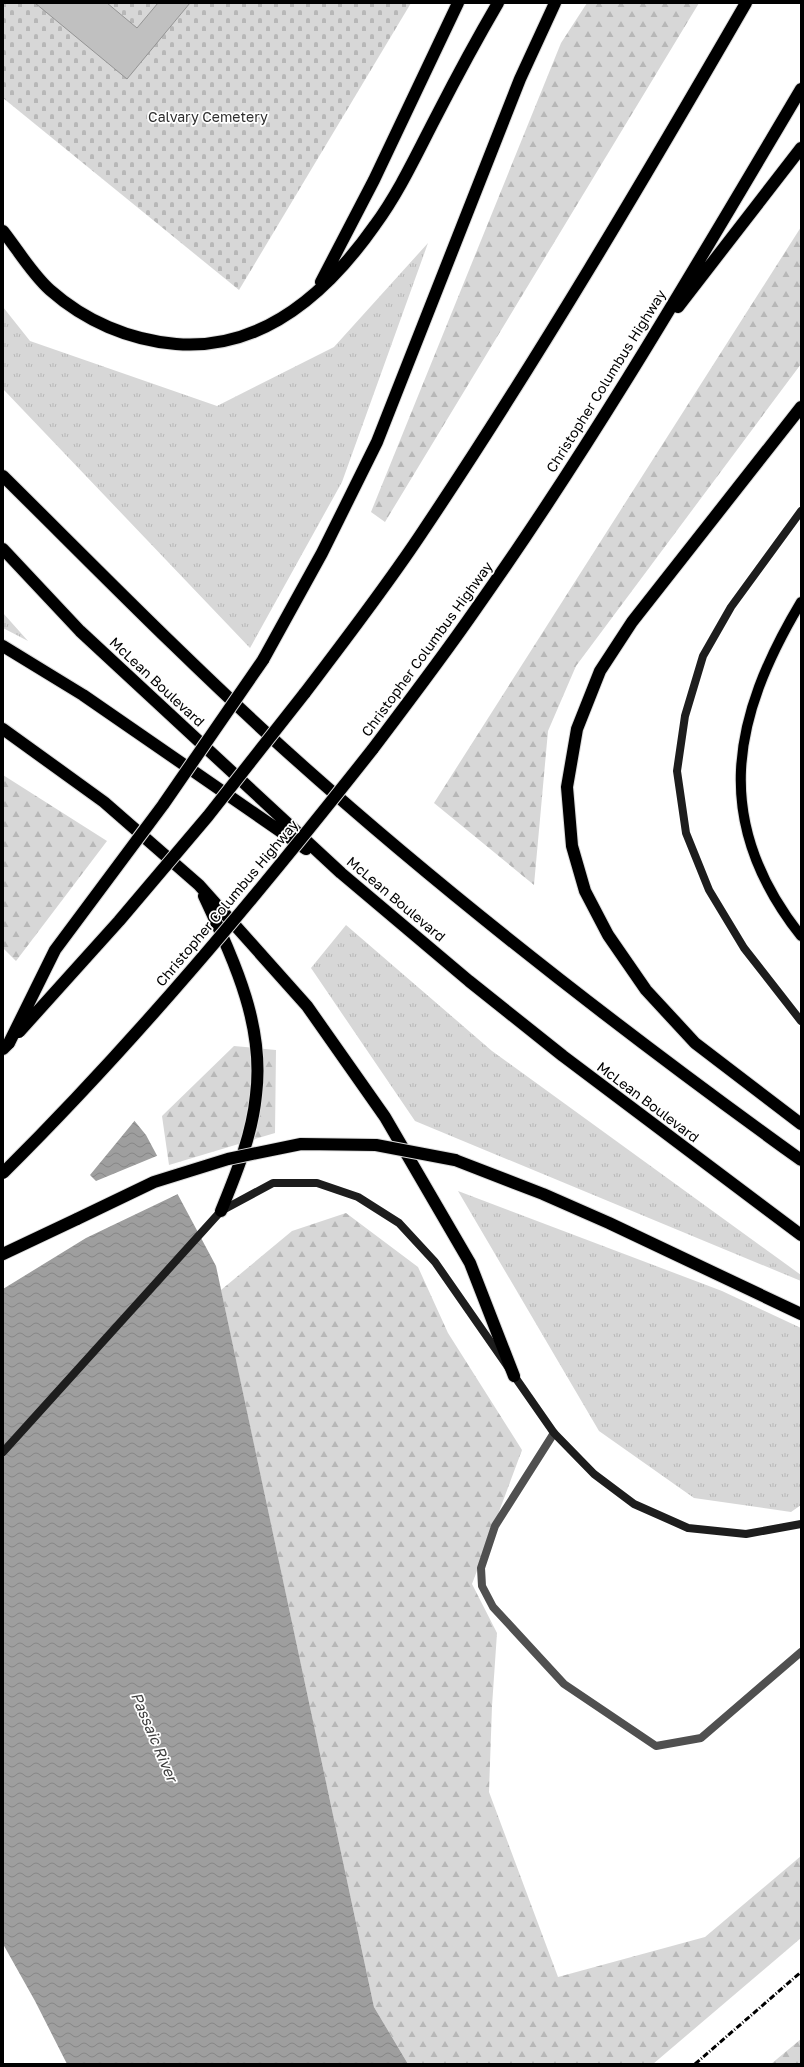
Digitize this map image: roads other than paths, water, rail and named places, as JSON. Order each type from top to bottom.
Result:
[{"type":"highway","points":[[316,292],[374,180],[458,3]]},
{"type":"highway","points":[[3,231],[49,289],[73,308],[98,323],[157,342],[187,345],[219,341],[252,334],[286,316],[316,292],[350,259],[380,219],[399,188],[475,42],[498,3]]},
{"type":"highway","points":[[6,1046],[55,950],[163,805],[263,660],[322,553],[377,442],[520,79],[555,3]]},
{"type":"highway","points":[[550,16],[560,3]]},
{"type":"highway","points":[[6,1046],[119,921],[203,822],[304,694],[422,532],[488,432],[614,228],[746,3]]},
{"type":"highway","name":"Christopher Columbus Highway","points":[[3,1173],[116,1054],[200,961],[279,868],[372,750],[474,613],[535,522],[643,352],[801,89]]},
{"type":"highway","points":[[643,352],[801,148]]},
{"type":"highway","points":[[801,407],[632,622],[600,671],[577,729],[567,787],[572,846],[585,891],[608,935],[646,990],[695,1043],[801,1124]]},
{"type":"highway","points":[[3,476],[209,679],[357,814],[460,900],[635,1039],[801,1160]]},
{"type":"highway","name":"McLean Boulevard","points":[[3,549],[80,631],[341,873],[469,981],[562,1056],[801,1235]]},
{"type":"highway","points":[[3,646],[82,695],[341,873]]},
{"type":"highway","points":[[3,729],[8,736],[104,802],[199,885],[307,1006],[385,1117],[470,1263],[514,1376]]},
{"type":"highway","points":[[199,885],[230,952],[248,1000],[257,1050],[256,1095],[244,1151],[221,1211]]},
{"type":"highway","points":[[3,1254],[154,1182],[228,1159],[301,1144],[376,1145],[454,1160],[543,1194],[609,1223],[801,1314]]},
{"type":"main road","points":[[801,511],[731,607],[703,656],[684,716],[677,771],[686,833],[709,890],[744,948],[801,1021]]},
{"type":"main road","points":[[801,602],[765,669],[753,699],[740,764],[741,800],[747,830],[757,862],[772,894],[801,936]]},
{"type":"main road","points":[[3,1452],[221,1211],[273,1183],[318,1183],[358,1197],[398,1223],[434,1262],[554,1433],[594,1474],[634,1504],[688,1528],[746,1534],[801,1524]]},
{"type":"lane","points":[[554,1433],[495,1526],[481,1568],[482,1586],[493,1607],[564,1684],[656,1746],[701,1738],[801,1652]]},
{"type":"water","name":"Passaic River","points":[[3,963],[40,1005],[146,1135],[216,1266],[374,2007],[408,2064],[67,2064],[35,2001],[3,1944]]},
{"type":"railway","points":[[695,2064],[801,1972]]},
{"type":"park label","name":"Calvary Cemetery","points":[[208,117]]}]
